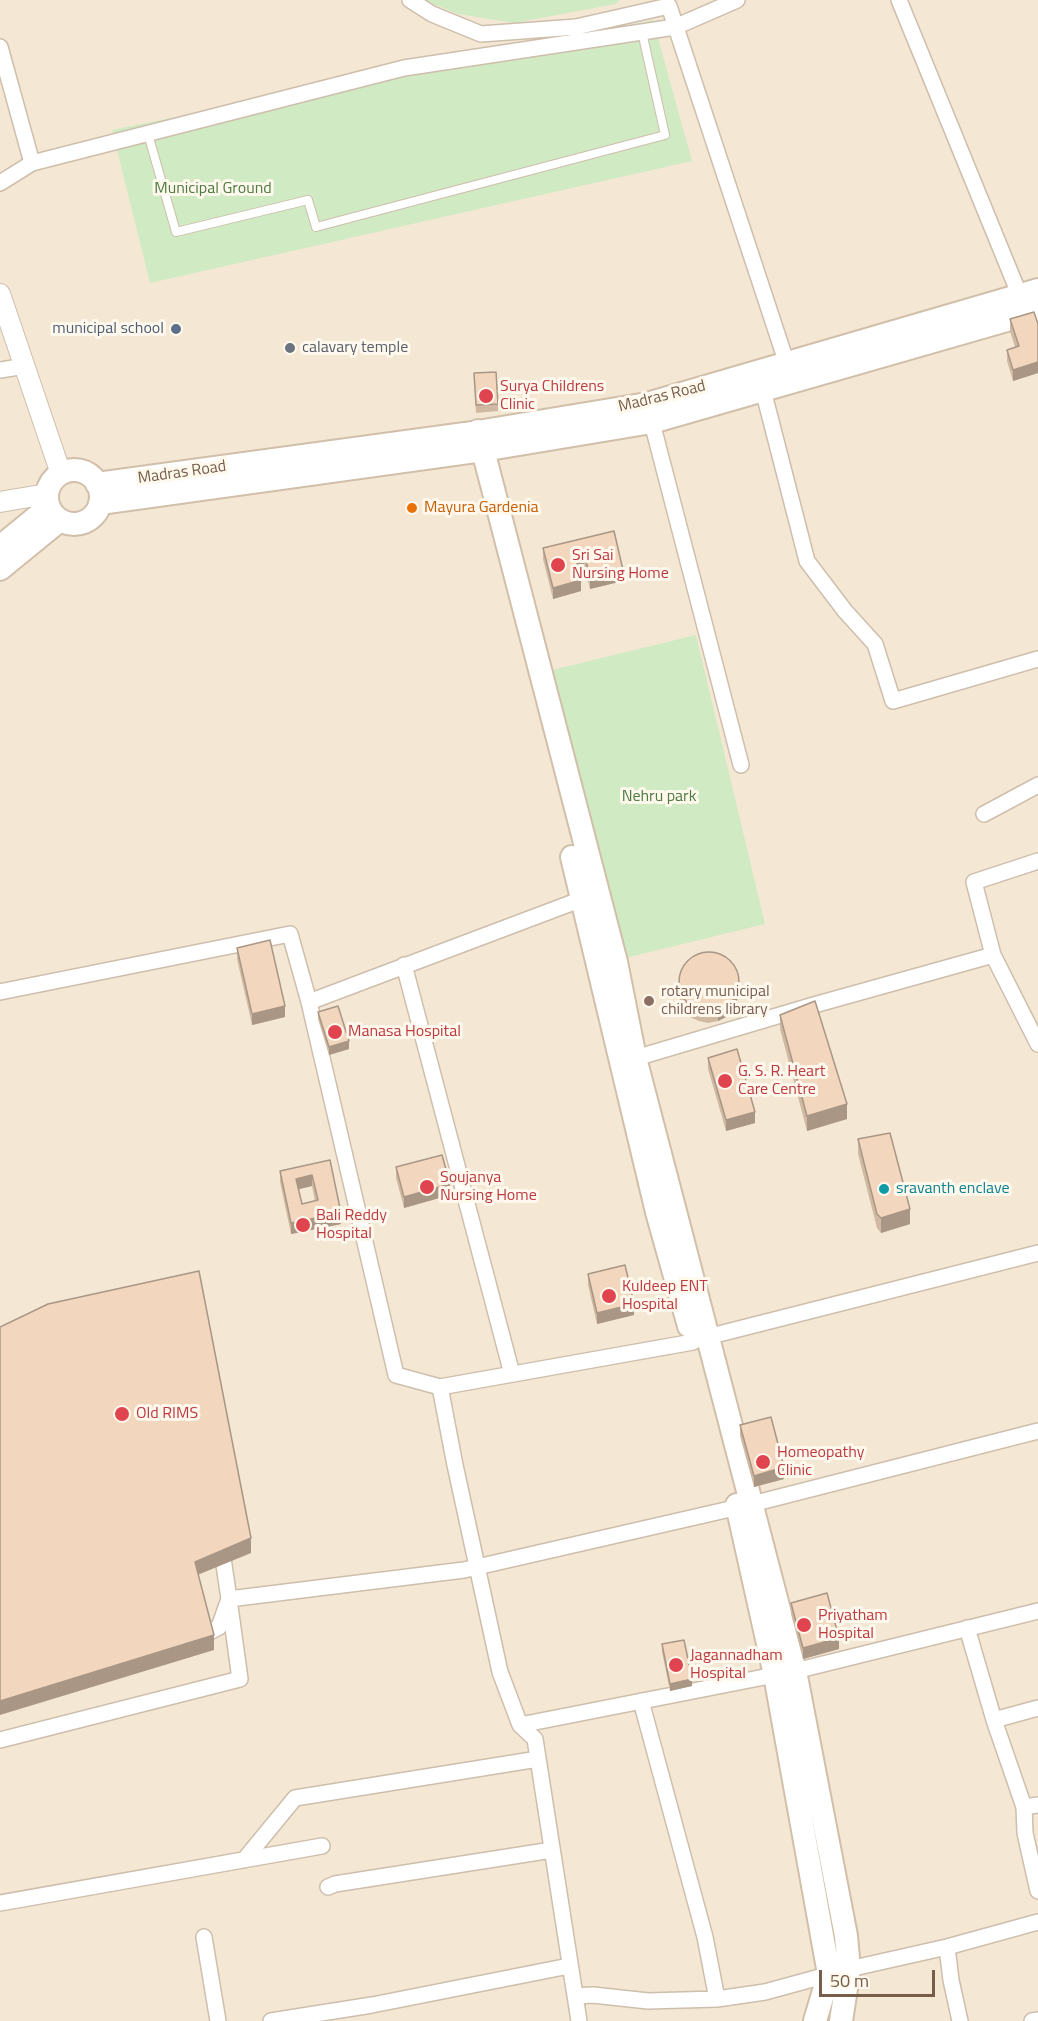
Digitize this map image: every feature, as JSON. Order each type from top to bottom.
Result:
[{"type":"main road","name":"Madras Road","points":[[98,493],[474,442],[650,413],[787,364],[1034,306]]},
{"type":"main road","points":[[650,413],[763,390],[1034,306]]},
{"type":"main road","points":[[474,442],[590,896],[616,962],[628,1060],[745,1506],[785,1673],[846,1936],[839,1972],[841,2021]]},
{"type":"main road","points":[[0,568],[52,507],[52,482],[58,475],[66,471],[84,472],[98,493],[92,517],[77,524],[52,507]]},
{"type":"main road","points":[[0,547],[52,507]]},
{"type":"main road","points":[[815,2021],[839,1972]]},
{"type":"street","points":[[410,0],[432,14],[481,34],[576,27],[669,6],[787,364]]},
{"type":"street","points":[[0,183],[32,163],[404,68],[675,27],[737,0]]},
{"type":"street","points":[[899,0],[1034,306]]},
{"type":"street","points":[[0,47],[32,163]]},
{"type":"street","points":[[0,294],[58,465]]},
{"type":"street","points":[[0,370],[25,366]]},
{"type":"street","points":[[763,390],[807,561],[845,611],[875,644],[893,701],[1038,660]]},
{"type":"street","points":[[650,413],[741,765]]},
{"type":"street","points":[[0,502],[52,507]]},
{"type":"street","points":[[984,814],[1038,785]]},
{"type":"street","points":[[1038,861],[974,882],[993,955],[1038,1044]]},
{"type":"street","points":[[309,1002],[590,896]]},
{"type":"street","points":[[0,992],[290,934],[309,1002],[396,1375],[440,1387],[700,1339],[1038,1253]]},
{"type":"street","points":[[628,1060],[993,955]]},
{"type":"street","points":[[404,965],[512,1374]]},
{"type":"street","points":[[440,1387],[500,1672],[520,1725],[535,1739],[579,2021]]},
{"type":"street","points":[[229,1599],[464,1570],[745,1506],[1038,1431]]},
{"type":"street","points":[[0,1740],[240,1679],[223,1558],[234,1528]]},
{"type":"street","points":[[176,1643],[198,1638],[219,1627],[229,1599]]},
{"type":"street","points":[[520,1725],[785,1673],[1038,1611]]},
{"type":"street","points":[[967,1628],[994,1720],[1031,1806],[1025,1833],[1038,1891]]},
{"type":"street","points":[[641,1701],[705,1937],[717,1999]]},
{"type":"street","points":[[994,1720],[1038,1708]]},
{"type":"street","points":[[244,1860],[295,1798],[538,1759]]},
{"type":"street","points":[[0,1903],[322,1846]]},
{"type":"street","points":[[328,1887],[335,1884],[552,1850]]},
{"type":"street","points":[[575,1996],[592,1995],[648,2001],[717,1999],[765,1992],[1038,1922]]},
{"type":"street","points":[[204,1937],[218,2021]]},
{"type":"street","points":[[947,1947],[960,2021]]},
{"type":"street","points":[[272,2021],[372,2005],[569,1966]]},
{"type":"street","points":[[1032,2021],[1038,2020]]},
{"type":"lane","points":[[148,134],[176,232],[308,200],[316,227],[665,135],[642,32]]},
{"type":"shaded area","points":[[0,0],[1038,0],[1038,2021],[0,2021]]},
{"type":"green space","points":[[424,0],[619,0],[616,4],[514,23],[458,14]]},
{"type":"green space","name":"Municipal Ground","points":[[653,20],[692,161],[150,283],[112,130]]},
{"type":"green space","name":"Nehru park","points":[[696,635],[765,924],[621,959],[552,670]]},
{"type":"building","points":[[1034,312],[1038,324],[1038,362],[1013,370],[1007,350],[1019,346],[1010,319]]},
{"type":"building","points":[[496,372],[498,404],[476,405],[474,373]]},
{"type":"building","points":[[614,531],[623,570],[590,578],[584,552],[575,555],[581,580],[553,588],[543,548]]},
{"type":"building","points":[[270,940],[285,1006],[252,1014],[237,948]]},
{"type":"building","points":[[709,952],[730,961],[739,982],[730,1003],[709,1012],[688,1003],[679,982],[688,961]]},
{"type":"building","points":[[815,1001],[847,1104],[807,1116],[780,1015]]},
{"type":"building","points":[[338,1006],[349,1041],[329,1047],[318,1012]]},
{"type":"building","points":[[737,1049],[755,1112],[726,1120],[708,1058]]},
{"type":"building","name":"sravanth enclave","points":[[890,1133],[910,1209],[881,1218],[877,1214],[858,1139]]},
{"type":"building","points":[[442,1155],[450,1184],[404,1197],[396,1167]]},
{"type":"building","points":[[330,1160],[341,1213],[291,1223],[280,1171]],"holes":[[[312,1175],[318,1200],[302,1204],[296,1179]]]},
{"type":"building","points":[[625,1265],[634,1304],[597,1313],[588,1274]]},
{"type":"building","points":[[199,1271],[251,1538],[195,1562],[214,1635],[0,1701],[0,1327],[48,1304]]},
{"type":"building","points":[[771,1417],[784,1467],[754,1476],[740,1425]]},
{"type":"building","points":[[827,1593],[839,1638],[803,1648],[791,1603]]},
{"type":"building","points":[[684,1640],[692,1679],[670,1684],[662,1644]]},
{"type":"place","name":"municipal school","points":[[176,329]]},
{"type":"place","name":"calavary temple","points":[[290,348]]},
{"type":"place","name":"Surya Childrens Clinic","points":[[486,396]]},
{"type":"place","name":"Mayura Gardenia","points":[[412,508]]},
{"type":"place","name":"Sri Sai Nursing Home","points":[[558,565]]},
{"type":"place","name":"rotary municipal childrens library","points":[[649,1001]]},
{"type":"place","name":"Manasa Hospital","points":[[335,1032]]},
{"type":"place","name":"G. S. R. Heart Care Centre","points":[[725,1081]]},
{"type":"place","name":"Soujanya Nursing Home","points":[[427,1187]]},
{"type":"place","name":"sravanth enclave","points":[[884,1189]]},
{"type":"place","name":"Bali Reddy Hospital","points":[[303,1225]]},
{"type":"place","name":"Kuldeep ENT Hospital","points":[[609,1296]]},
{"type":"place","name":"Old RIMS","points":[[122,1414]]},
{"type":"place","name":"Homeopathy Clinic","points":[[763,1462]]},
{"type":"place","name":"Priyatham Hospital","points":[[804,1625]]},
{"type":"place","name":"Jagannadham Hospital","points":[[676,1665]]}]
